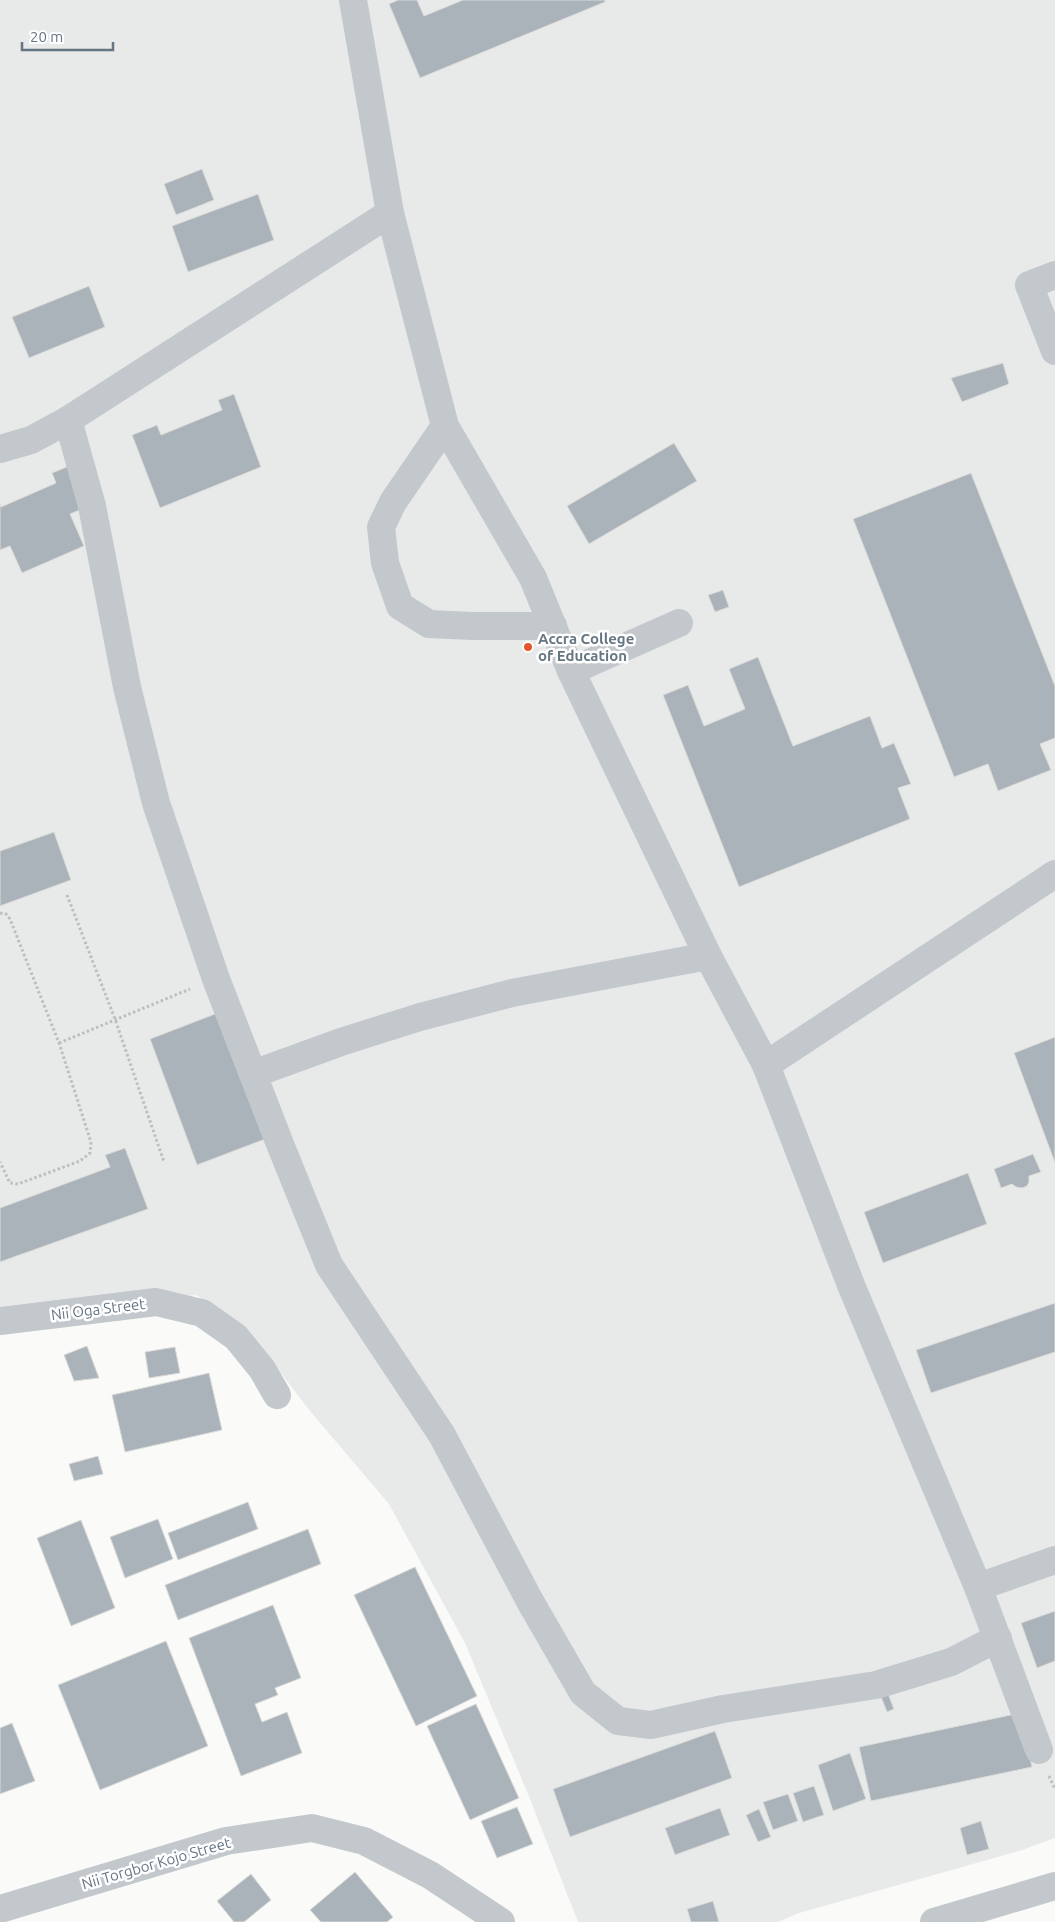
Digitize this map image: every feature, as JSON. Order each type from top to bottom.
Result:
[{"type":"street","points":[[352,0],[390,213],[445,426],[533,578],[571,671],[708,956],[766,1065],[851,1285],[978,1587],[1038,1750]]},
{"type":"street","points":[[0,449],[31,440],[68,420],[390,213]]},
{"type":"street","points":[[1055,275],[1029,285],[1055,351]]},
{"type":"street","points":[[68,420],[92,506],[127,687],[156,803],[216,979],[329,1265],[442,1435],[531,1603],[583,1693],[618,1721],[651,1725],[723,1709],[876,1684],[951,1662],[998,1638]]},
{"type":"street","points":[[445,426],[393,502],[381,527],[385,563],[400,606],[429,624],[553,626]]},
{"type":"street","points":[[571,671],[679,623]]},
{"type":"street","points":[[766,1065],[1055,874]]},
{"type":"street","points":[[253,1074],[341,1042],[420,1017],[512,993],[708,956]]},
{"type":"street","name":"Nii Oga Street","points":[[0,1321],[156,1302],[202,1313],[236,1337],[262,1369],[277,1395]]},
{"type":"street","points":[[978,1587],[1055,1560]]},
{"type":"street","name":"Nii Torgbor Kojo Street","points":[[0,1910],[226,1841],[312,1828],[364,1841],[430,1875],[501,1922]]},
{"type":"street","points":[[934,1922],[1055,1886]]},
{"type":"path","points":[[67,895],[115,1019],[164,1162]]},
{"type":"path","points":[[0,912],[6,914],[10,919],[59,1043],[91,1142],[90,1153],[80,1161],[18,1184],[10,1183],[0,1162]]},
{"type":"path","points":[[59,1043],[216,979]]},
{"type":"shaded area","name":"Accra College of Education","points":[[0,0],[1055,0],[1055,1838],[1022,1850],[799,1913],[778,1922],[578,1922],[528,1794],[465,1643],[389,1504],[310,1411],[245,1326],[196,1295],[0,1313]]},
{"type":"building","points":[[398,0],[417,0],[424,16],[463,0],[605,0],[605,2],[420,78],[389,4]]},
{"type":"building","points":[[202,169],[214,200],[176,215],[164,184]]},
{"type":"building","points":[[258,194],[274,240],[188,272],[172,226]]},
{"type":"building","points":[[89,286],[105,327],[29,358],[12,317]]},
{"type":"building","points":[[1003,363],[1009,384],[962,402],[951,378]]},
{"type":"building","points":[[234,394],[261,467],[160,508],[132,435],[157,425],[161,435],[222,410],[218,400]]},
{"type":"building","points":[[674,443],[697,481],[589,544],[567,506]]},
{"type":"building","points":[[69,466],[87,507],[70,514],[84,546],[22,573],[10,546],[0,550],[0,504],[1,507],[56,483],[52,473]]},
{"type":"building","points":[[971,473],[1055,686],[1055,738],[1040,744],[1051,770],[998,791],[988,764],[954,777],[853,519]]},
{"type":"building","points":[[723,590],[729,607],[715,612],[708,595]]},
{"type":"building","points":[[758,657],[793,746],[870,716],[882,748],[894,743],[911,784],[898,788],[910,819],[739,887],[663,695],[688,685],[704,726],[745,709],[729,669]]},
{"type":"building","points":[[54,832],[71,880],[0,906],[0,851]]},
{"type":"building","points":[[220,1012],[268,1138],[197,1165],[150,1039]]},
{"type":"building","points":[[1055,1037],[1055,1163],[1014,1053]]},
{"type":"building","points":[[125,1148],[148,1209],[0,1262],[0,1208],[110,1167],[105,1155]]},
{"type":"building","points":[[1033,1154],[1041,1172],[1029,1176],[1027,1186],[1022,1188],[1012,1184],[1001,1188],[994,1169]]},
{"type":"building","points":[[968,1173],[987,1224],[883,1263],[864,1212]]},
{"type":"building","points":[[1055,1303],[1055,1352],[931,1393],[916,1350]]},
{"type":"building","points":[[87,1346],[99,1378],[74,1381],[64,1355]]},
{"type":"building","points":[[175,1347],[180,1373],[149,1378],[145,1352]]},
{"type":"building","points":[[209,1373],[222,1430],[125,1452],[112,1395]]},
{"type":"building","points":[[98,1456],[103,1474],[74,1481],[69,1464]]},
{"type":"building","points":[[248,1502],[258,1529],[178,1560],[168,1533]]},
{"type":"building","points":[[158,1519],[173,1559],[125,1578],[110,1537]]},
{"type":"building","points":[[81,1520],[115,1608],[71,1626],[37,1538]]},
{"type":"building","points":[[308,1529],[321,1564],[178,1620],[165,1585]]},
{"type":"building","points":[[415,1567],[477,1696],[416,1726],[354,1595]]},
{"type":"building","points":[[273,1605],[301,1678],[275,1688],[278,1695],[255,1704],[262,1722],[287,1712],[302,1753],[241,1776],[189,1638]]},
{"type":"building","points":[[1055,1611],[1055,1661],[1037,1668],[1021,1623]]},
{"type":"building","points":[[166,1641],[208,1746],[100,1790],[58,1685]]},
{"type":"building","points":[[887,1691],[894,1709],[887,1712],[880,1694]]},
{"type":"building","points":[[476,1704],[519,1798],[470,1820],[427,1726]]},
{"type":"building","points":[[1020,1713],[1032,1767],[871,1801],[859,1747]]},
{"type":"building","points":[[12,1723],[35,1781],[0,1794],[0,1728]]},
{"type":"building","points":[[715,1731],[732,1778],[570,1837],[553,1789]]},
{"type":"building","points":[[850,1753],[866,1799],[833,1811],[818,1765]]},
{"type":"building","points":[[814,1786],[824,1815],[803,1822],[793,1793]]},
{"type":"building","points":[[788,1794],[798,1821],[773,1830],[763,1802]]},
{"type":"building","points":[[517,1807],[533,1844],[497,1858],[481,1821]]},
{"type":"building","points":[[720,1808],[730,1835],[675,1855],[665,1828]]},
{"type":"building","points":[[759,1809],[771,1837],[758,1842],[746,1815]]},
{"type":"building","points":[[981,1821],[989,1849],[967,1855],[960,1828]]},
{"type":"building","points":[[355,1872],[393,1917],[387,1922],[321,1922],[310,1910]]},
{"type":"building","points":[[251,1874],[271,1900],[244,1922],[234,1922],[217,1901]]},
{"type":"building","points":[[713,1901],[719,1922],[691,1922],[687,1909]]},
{"type":"place","name":"Accra College of Education","points":[[528,647]]}]
